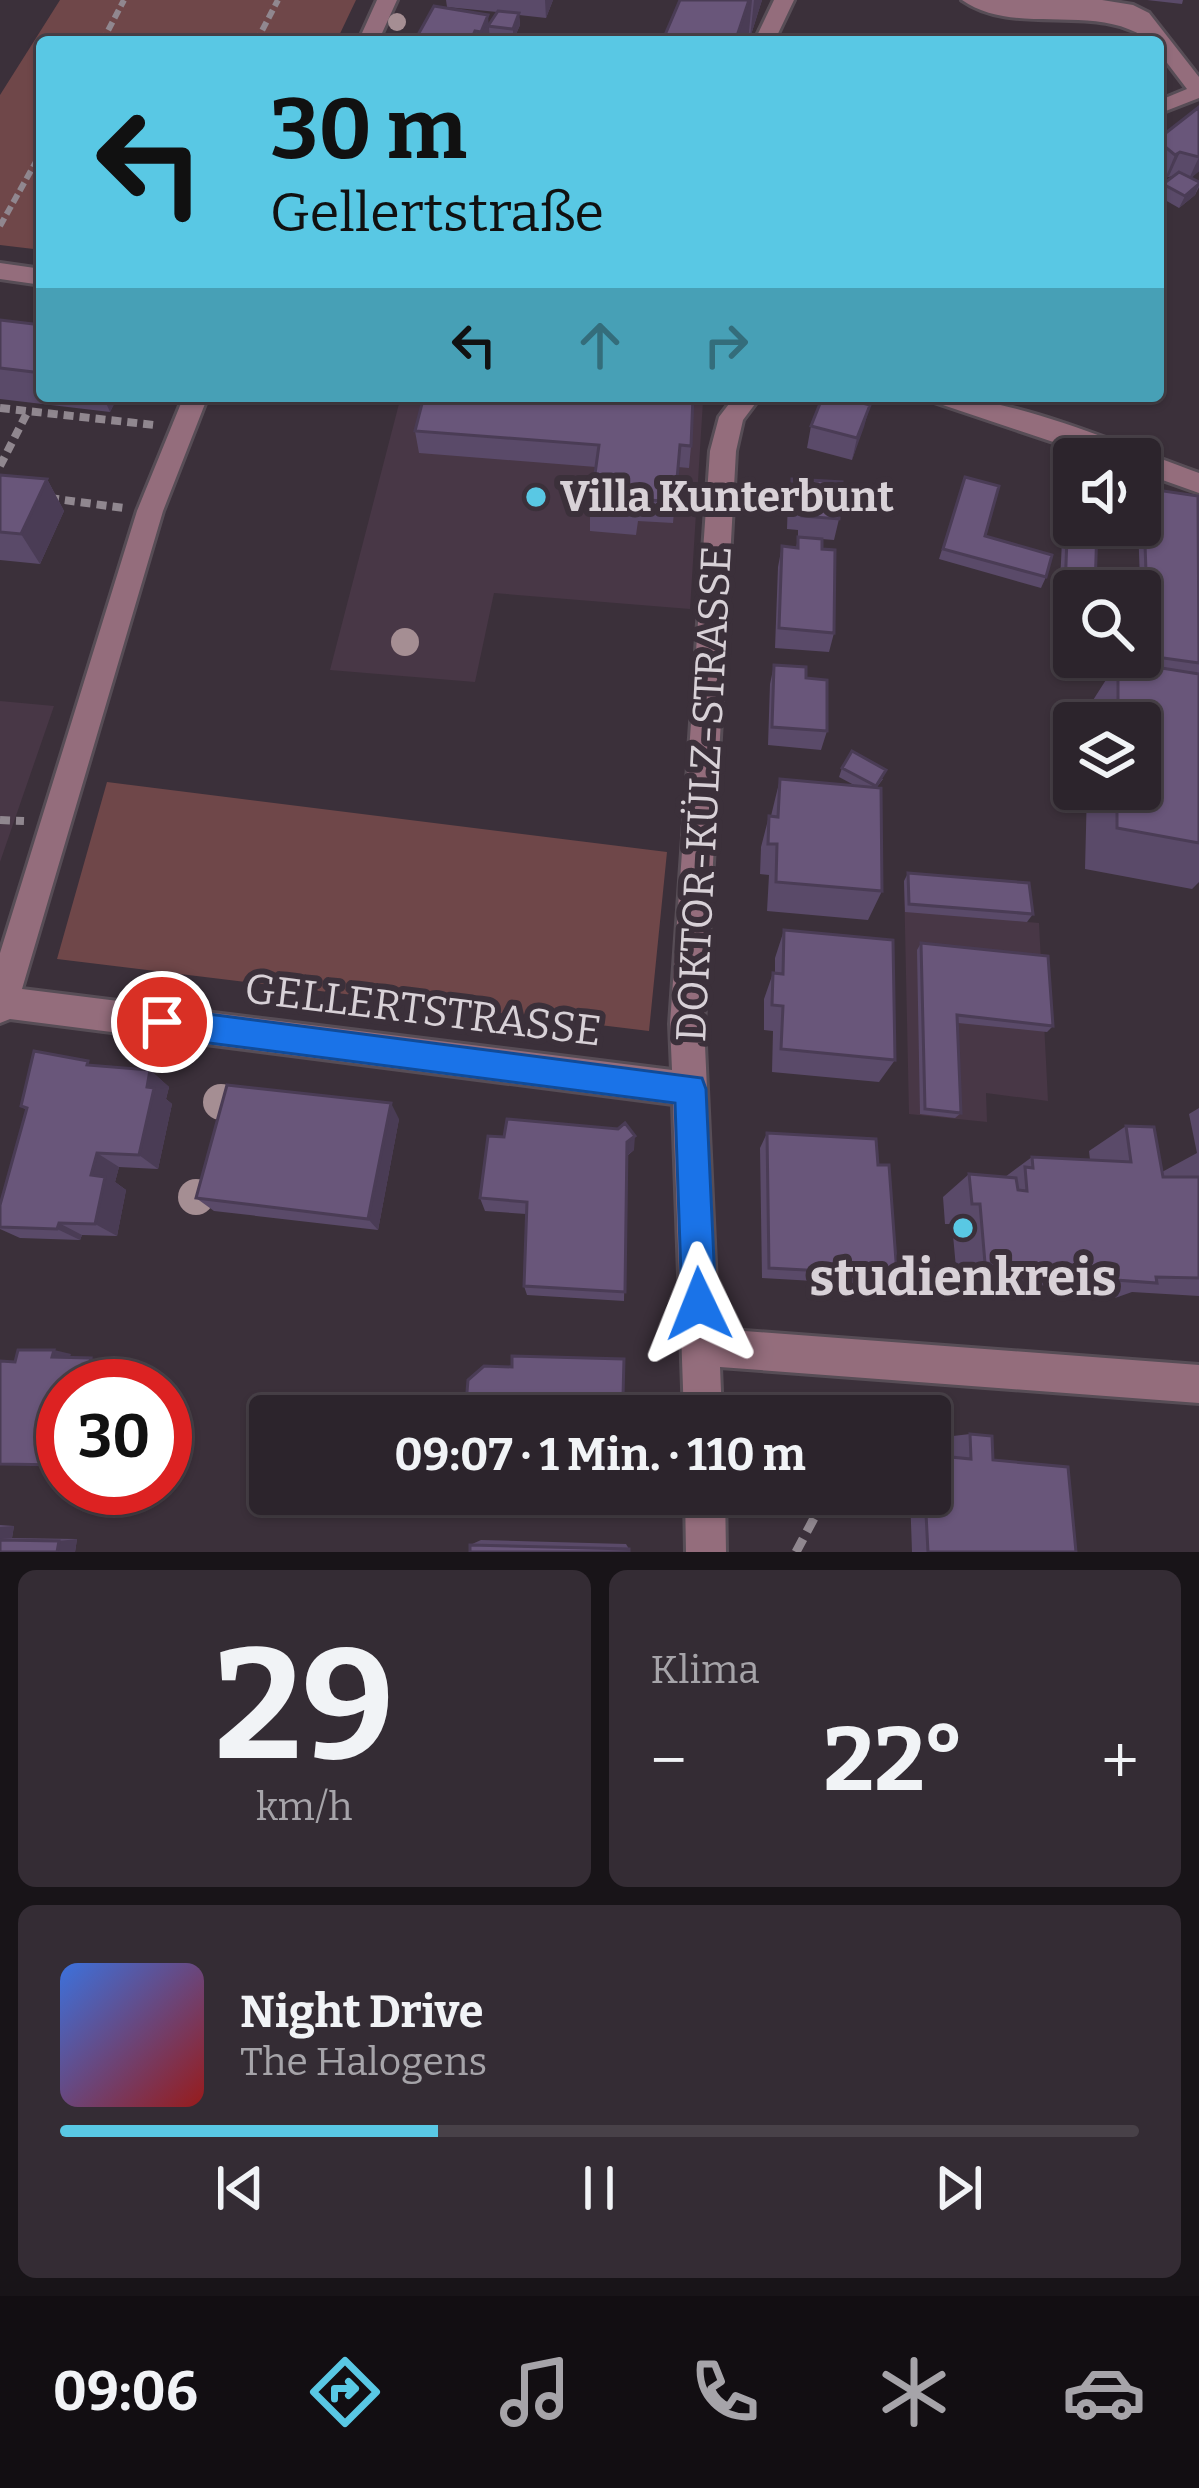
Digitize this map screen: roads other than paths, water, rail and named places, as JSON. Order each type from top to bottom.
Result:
[{"type":"street","points":[[371,36],[387,0]]},
{"type":"street","points":[[767,36],[784,0]]},
{"type":"street","points":[[972,0],[1033,7],[1075,2],[1126,9],[1142,17],[1157,36]]},
{"type":"street","points":[[1164,46],[1199,91],[1164,106]]},
{"type":"street","points":[[0,271],[36,276]]},
{"type":"street","points":[[1,1004],[150,511],[193,402]]},
{"type":"street","name":"DOKTOR-KÜLZ-STRASSE","points":[[702,1395],[688,1024],[692,920],[723,451],[731,418],[744,402]]},
{"type":"street","points":[[961,402],[1070,438]]},
{"type":"street","points":[[1161,469],[1199,483]]},
{"type":"street","name":"GELLERTSTRASSE","points":[[1,1004],[691,1089]]},
{"type":"street","points":[[701,1346],[1199,1384]]},
{"type":"street","points":[[705,1515],[706,1552]]},
{"type":"place","name":"Villa Kunterbunt","points":[[536,497]]},
{"type":"place","name":"studienkreis","points":[[963,1228]]}]
